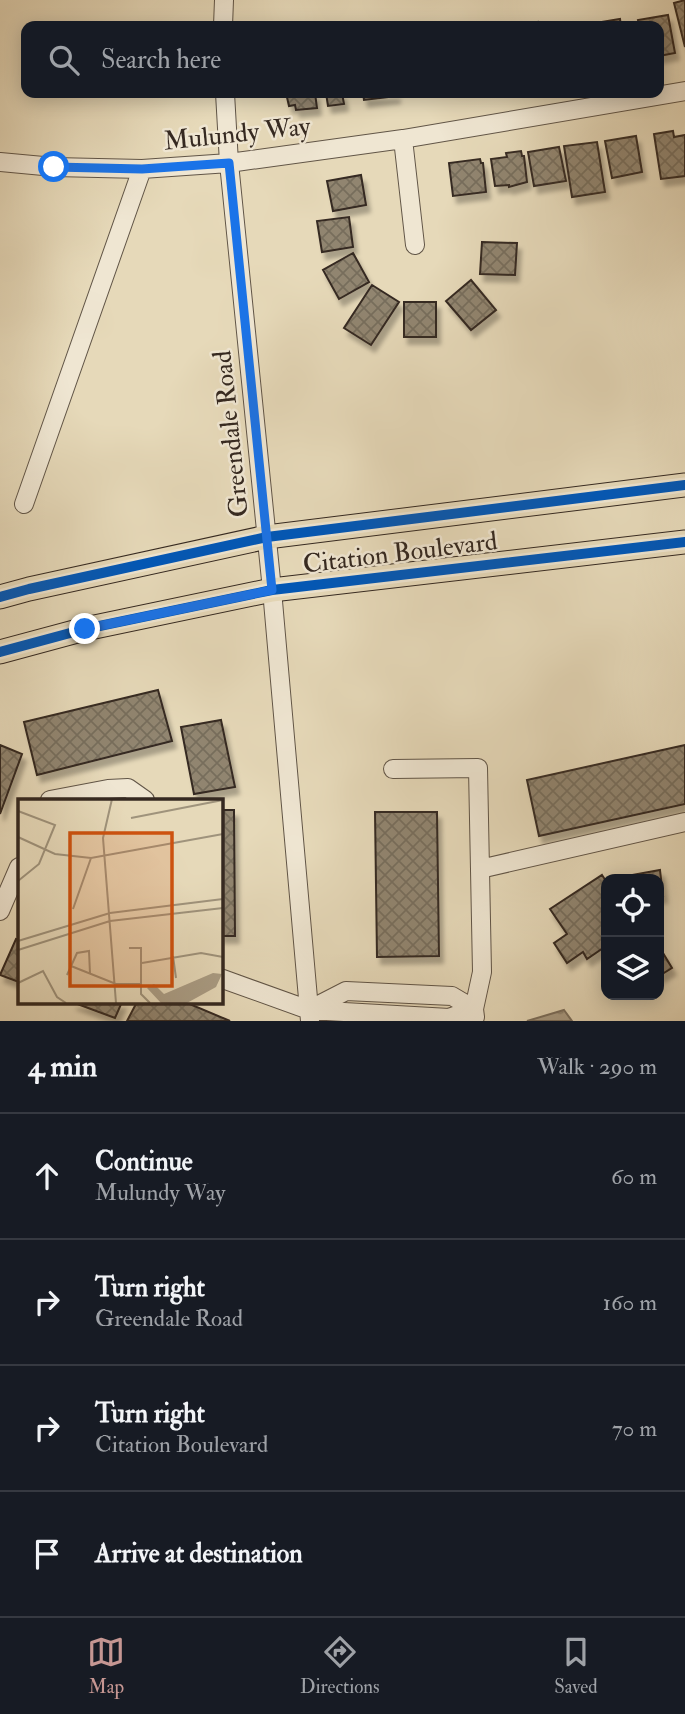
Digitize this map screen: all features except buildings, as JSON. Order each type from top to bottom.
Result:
[{"type":"main road","name":"Citation Boulevard","points":[[0,597],[267,537],[685,485]]},
{"type":"main road","name":"Citation Boulevard","points":[[0,652],[85,629],[272,590],[685,542]]},
{"type":"street","points":[[223,21],[224,0]]},
{"type":"street","name":"Mulundy Way","points":[[664,95],[685,91]]},
{"type":"street","name":"Greendale Road","points":[[225,98],[229,163],[267,537],[310,1016]]},
{"type":"street","name":"Mulundy Way","points":[[0,162],[54,167],[142,169],[229,163],[403,139],[644,98]]},
{"type":"street","points":[[403,139],[415,245]]},
{"type":"street","points":[[24,504],[142,169]]},
{"type":"street","points":[[222,979],[310,1016],[449,1018],[475,1015],[482,972],[478,768],[393,769]]},
{"type":"street","points":[[55,799],[128,788],[144,799]]},
{"type":"street","points":[[480,869],[685,822]]},
{"type":"street","points":[[0,911],[14,892],[18,872]]},
{"type":"water","points":[[564,1010],[572,1021],[527,1021]]},
{"type":"cycle path","points":[[0,597],[267,537],[685,485]]},
{"type":"cycle path","points":[[0,652],[85,629],[272,590],[685,542]]},
{"type":"route","points":[[54,167],[142,169],[229,163],[272,590],[85,629]]}]
